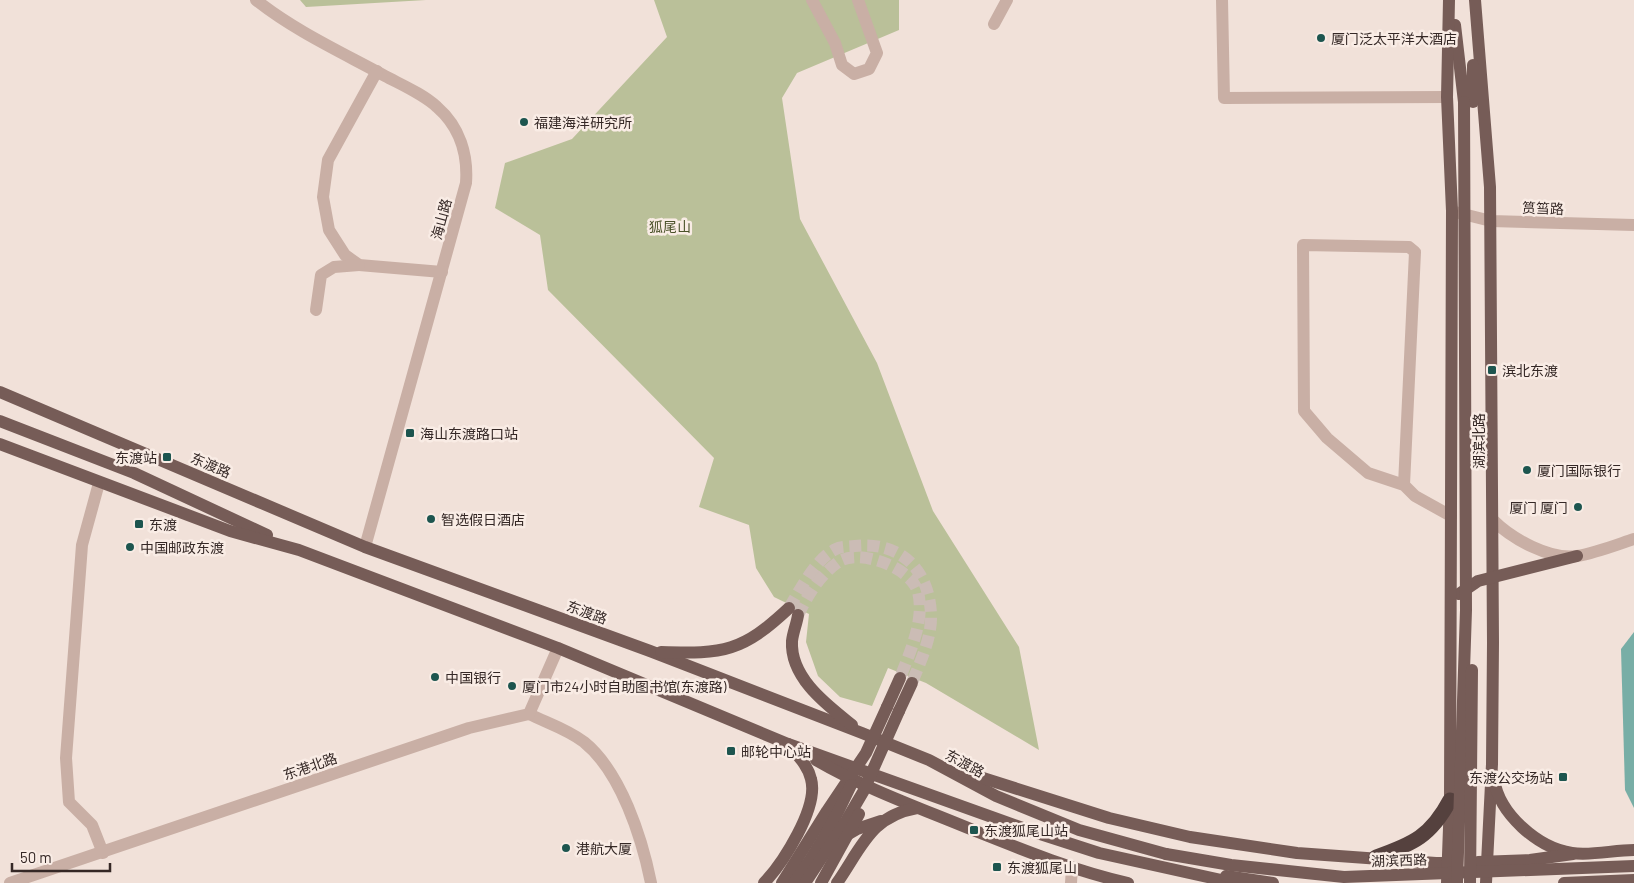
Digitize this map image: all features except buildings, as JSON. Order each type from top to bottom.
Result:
[{"type":"highway","points":[[1376,857],[1401,848],[1431,828],[1439,820],[1450,800]]},
{"type":"main road","name":"湖滨北路","points":[[1447,883],[1450,800],[1451,516],[1452,211],[1447,97],[1450,0]]},
{"type":"main road","points":[[1450,0],[1468,102],[1470,883]]},
{"type":"main road","name":"湖滨北路","points":[[1474,0],[1490,188],[1493,520],[1492,764],[1486,883]]},
{"type":"main road","points":[[1457,883],[1466,610],[1468,102],[1474,0]]},
{"type":"main road","name":"东渡路","points":[[0,392],[365,547],[650,651],[929,760],[996,796],[1079,830],[1166,854]]},
{"type":"main road","points":[[0,421],[134,473],[299,550],[558,648],[788,744],[1034,832]]},
{"type":"main road","points":[[0,444],[230,531],[299,550]]},
{"type":"main road","points":[[1450,610],[1461,592],[1478,581],[1576,556]]},
{"type":"main road","points":[[650,651],[697,653],[728,650],[764,631],[794,611],[792,642],[799,672],[820,699],[862,733]]},
{"type":"main road","points":[[805,883],[863,792],[893,709],[906,680]]},
{"type":"main road","points":[[782,883],[826,810],[866,753],[893,709]]},
{"type":"main road","points":[[821,883],[847,840],[876,778],[893,709]]},
{"type":"main road","points":[[788,744],[842,775],[917,808],[1072,868],[1128,883]]},
{"type":"main road","points":[[764,883],[798,833],[811,804],[812,782],[805,764],[788,744]]},
{"type":"main road","points":[[794,883],[812,860],[838,815],[866,753]]},
{"type":"main road","points":[[929,760],[1109,818],[1190,837],[1297,853],[1448,863],[1530,860],[1573,854],[1634,850]]},
{"type":"main road","points":[[1492,764],[1494,783],[1501,798],[1519,824],[1550,847],[1573,854]]},
{"type":"main road","points":[[842,775],[1099,853],[1235,883]]},
{"type":"main road","points":[[812,883],[845,835],[857,828],[881,821],[892,814],[917,808]]},
{"type":"main road","points":[[837,883],[881,821]]},
{"type":"main road","points":[[798,833],[805,826],[822,824],[837,831],[840,837],[837,844]]},
{"type":"main road","name":"湖滨西路","points":[[1166,854],[1232,865],[1344,877],[1634,866]]},
{"type":"main road","points":[[1164,868],[1273,883]]},
{"type":"main road","points":[[1564,883],[1634,880]]},
{"type":"street","name":"海山路","points":[[256,0],[282,20],[377,71],[437,107],[451,123],[462,143],[468,163],[466,183],[365,547]]},
{"type":"street","points":[[812,0],[834,43],[842,65],[854,74],[869,69],[877,53],[858,0]]},
{"type":"street","points":[[994,24],[1007,0]]},
{"type":"street","points":[[1222,0],[1224,98],[1447,97]]},
{"type":"street","points":[[358,265],[345,256],[329,230],[323,197],[328,160],[377,71]]},
{"type":"street","name":"筼筜路","points":[[1452,211],[1490,221],[1634,225]]},
{"type":"street","points":[[1404,485],[1415,252],[1409,247],[1303,245],[1304,411],[1327,438],[1368,473],[1404,485],[1416,496],[1451,516]]},
{"type":"street","points":[[316,310],[321,275],[334,267],[358,265],[442,272]]},
{"type":"street","points":[[99,483],[82,545],[66,758],[69,802],[92,825],[102,853]]},
{"type":"street","points":[[1493,520],[1512,536],[1524,543],[1549,552],[1576,556],[1634,539]]},
{"type":"street","points":[[558,648],[528,714],[567,732],[584,743],[597,756],[616,784],[632,814],[646,856],[651,883]]},
{"type":"street","name":"东港北路","points":[[10,883],[469,728],[528,714]]},
{"type":"street","points":[[1072,868],[1072,883]]},
{"type":"green space","points":[[300,0],[426,0],[306,7]]},
{"type":"green space","name":"狐尾山","points":[[654,0],[899,0],[899,30],[797,73],[782,98],[800,219],[877,363],[933,511],[1019,647],[1039,750],[926,683],[888,668],[872,706],[840,697],[818,676],[806,642],[809,614],[774,597],[756,568],[749,525],[699,507],[714,458],[548,290],[540,235],[495,208],[505,163],[572,139],[667,37]]},
{"type":"water","points":[[1634,632],[1634,808],[1625,790],[1621,649]]},
{"type":"tunnel","points":[[789,608],[815,567],[822,559],[836,549],[840,547],[871,546],[886,548],[898,553],[918,571],[925,584],[931,614],[928,641],[912,683]]},
{"type":"tunnel","points":[[798,615],[814,586],[837,563],[857,557],[882,562],[895,568],[913,583],[918,592],[920,603],[918,625],[900,678]]},
{"type":"place","name":"厦门泛太平洋大酒店","points":[[1321,38]]},
{"type":"place","name":"福建海洋研究所","points":[[524,122]]},
{"type":"place","name":"滨北东渡","points":[[1492,370]]},
{"type":"place","name":"海山东渡路口站","points":[[410,433]]},
{"type":"place","name":"东渡站","points":[[167,457]]},
{"type":"place","name":"厦门国际银行","points":[[1527,470]]},
{"type":"place","name":"厦门 厦门","points":[[1578,507]]},
{"type":"place","name":"智选假日酒店","points":[[431,519]]},
{"type":"place","name":"东渡","points":[[139,524]]},
{"type":"place","name":"中国邮政东渡","points":[[130,547]]},
{"type":"place","name":"中国银行","points":[[435,677]]},
{"type":"place","name":"厦门市24小时自助图书馆(东渡路)","points":[[512,686]]},
{"type":"place","name":"邮轮中心站","points":[[731,751]]},
{"type":"place","name":"东渡公交场站","points":[[1563,777]]},
{"type":"place","name":"东渡狐尾山站","points":[[974,830]]},
{"type":"place","name":"港航大厦","points":[[566,848]]},
{"type":"place","name":"东渡狐尾山","points":[[997,867]]}]
